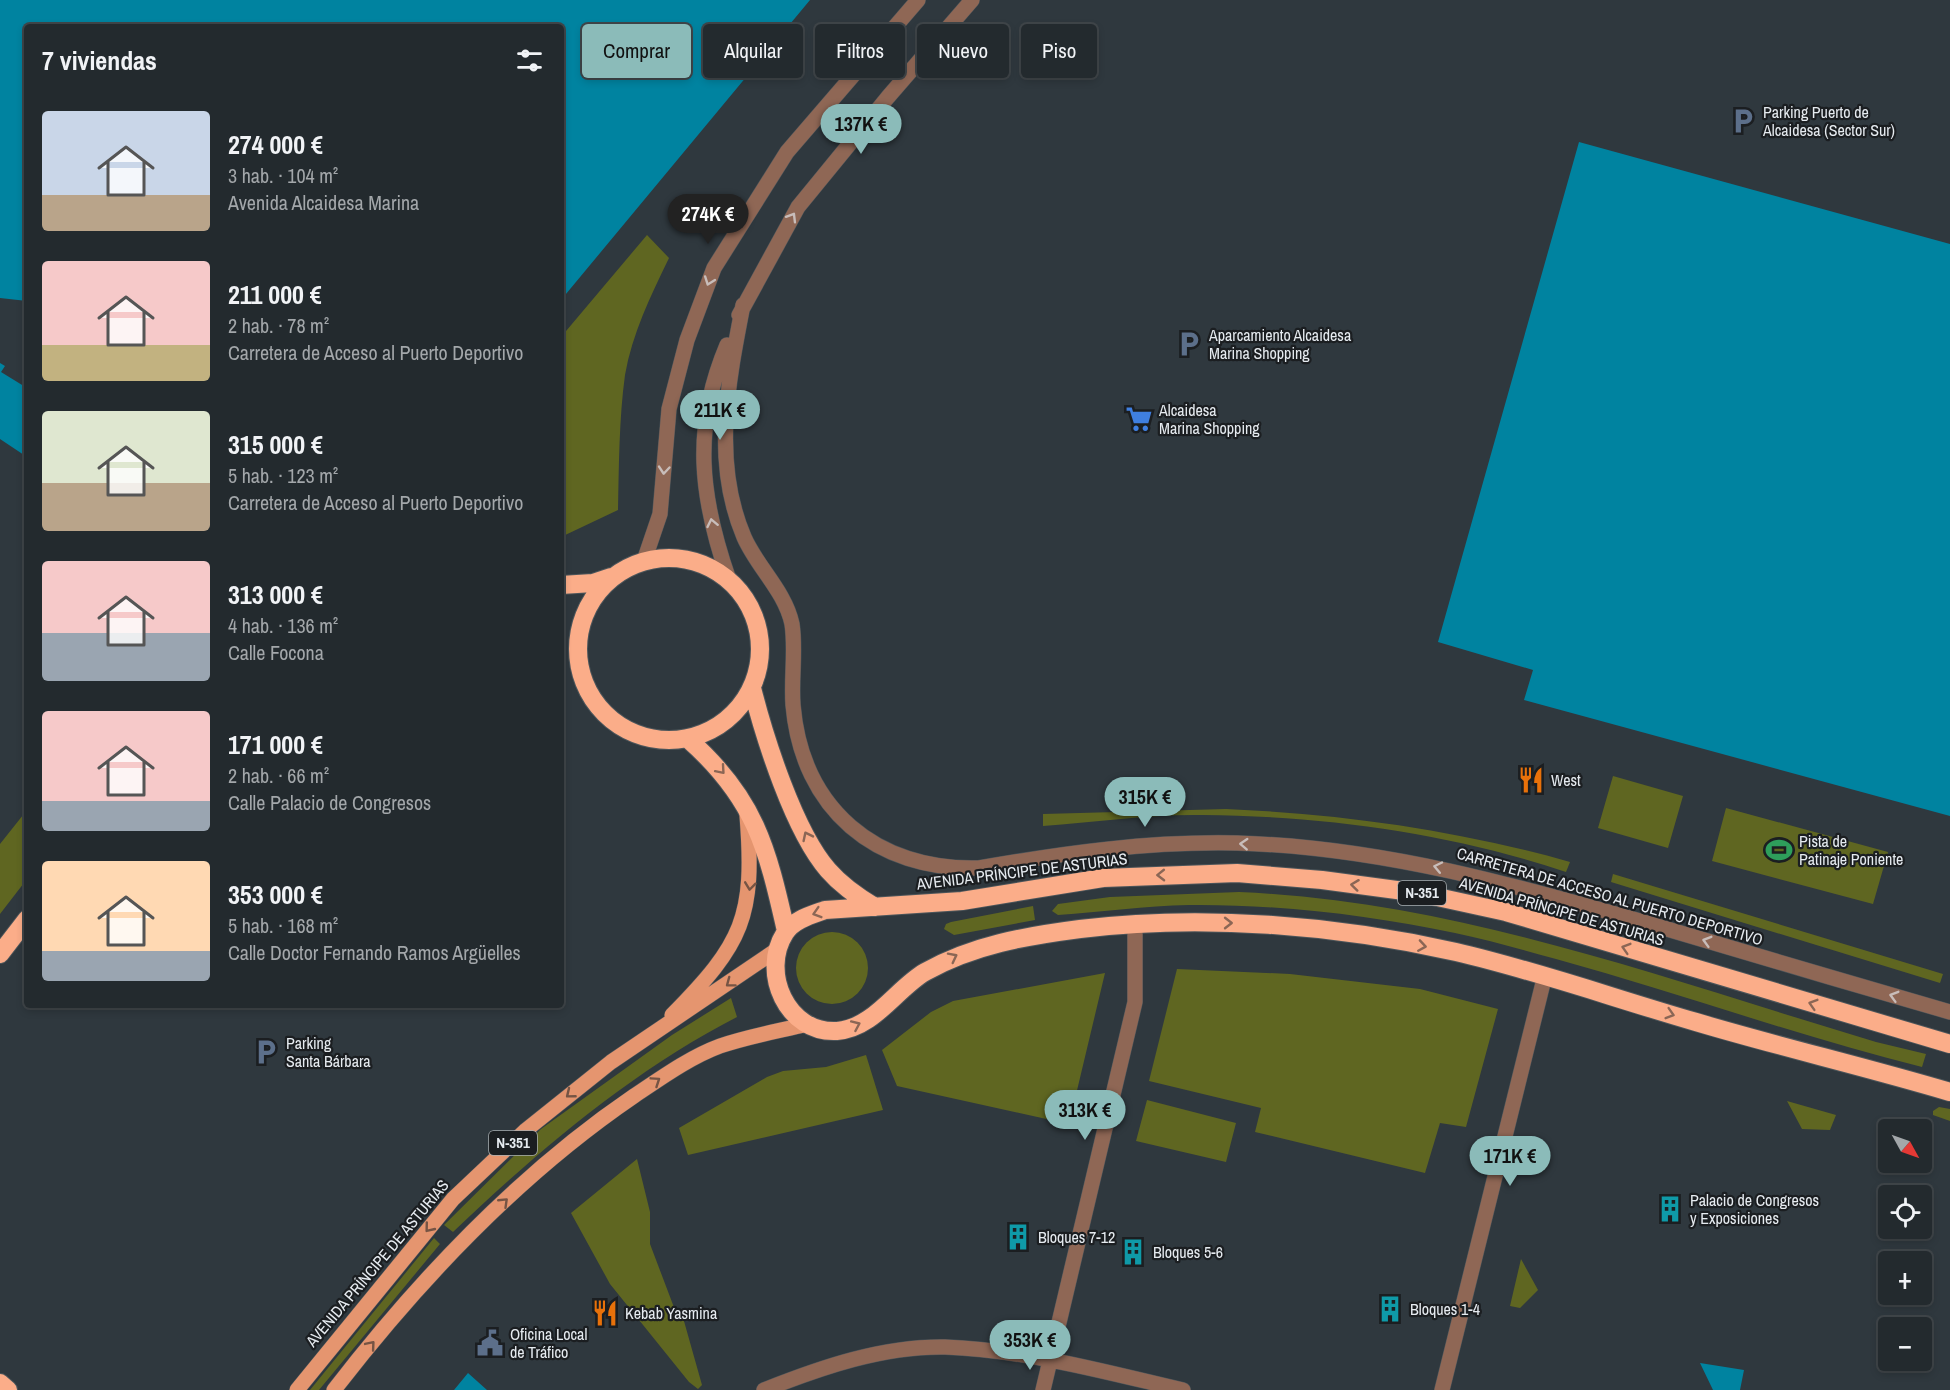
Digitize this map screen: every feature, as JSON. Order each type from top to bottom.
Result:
[{"type":"highway","points":[[564,585],[593,583],[644,561],[666,558],[688,559],[710,567],[729,579],[745,597],[755,619],[760,641],[759,665],[752,688],[740,706],[726,720],[708,732],[688,739],[667,741],[646,738],[621,728],[600,710],[584,687],[577,660],[578,636],[585,612],[611,577]]},
{"type":"highway","points":[[752,688],[775,763],[816,854],[845,886],[875,907]]},
{"type":"highway","points":[[688,739],[730,780],[746,807],[763,842],[786,931]]},
{"type":"highway","name":"AVENIDA PRÍNCIPE DE ASTURIAS","points":[[786,931],[803,918],[825,910],[962,901],[1127,876],[1237,873],[1354,884],[1419,893],[1506,912],[1950,1044]]},
{"type":"highway","points":[[0,954],[24,923]]},
{"type":"highway","name":"N-351","points":[[786,931],[775,958],[775,975],[779,992],[789,1010],[808,1024],[835,1031],[868,1020],[922,974],[963,952],[1051,933],[1135,923],[1239,923],[1317,929],[1454,952],[1545,975],[1695,1022],[1950,1092]]},
{"type":"highway","points":[[0,1383],[8,1390]]},
{"type":"main road","points":[[651,1037],[722,960],[741,926],[751,877],[746,807]]},
{"type":"main road","name":"AVENIDA PRÍNCIPE DE ASTURIAS","points":[[297,1390],[453,1199],[572,1092],[778,949]]},
{"type":"main road","name":"N-351","points":[[334,1390],[392,1318],[462,1244],[520,1186],[574,1140],[665,1075],[718,1047],[808,1024]]},
{"type":"street","points":[[644,561],[660,514],[669,409],[687,340],[714,268],[787,152],[918,0]]},
{"type":"street","points":[[729,579],[717,546],[709,506],[703,462],[705,417],[724,351],[743,305],[798,207],[888,97],[972,0]]},
{"type":"street","name":"CARRETERA DE ACCESO AL PUERTO DEPORTIVO","points":[[743,305],[730,370],[726,421],[725,464],[730,498],[745,538],[781,595],[791,622],[793,705],[797,735],[808,769],[835,811],[873,845],[918,863],[953,869],[979,868],[1147,844],[1227,843],[1322,850],[1431,865],[1517,885],[1950,1012]]},
{"type":"street","points":[[1043,1390],[1135,1002],[1135,923]]},
{"type":"street","points":[[1442,1390],[1545,975]]},
{"type":"street","points":[[764,1390],[837,1363],[879,1354],[945,1347],[1050,1360],[1183,1390]]},
{"type":"green space","points":[[647,235],[669,258],[649,300],[628,360],[620,425],[618,510],[564,536],[564,333]]},
{"type":"green space","points":[[1613,776],[1683,796],[1668,848],[1598,828]]},
{"type":"green space","name":"Pista de Patinaje Poniente","points":[[1726,808],[1888,852],[1873,904],[1712,861]]},
{"type":"green space","points":[[1226,809],[1270,811],[1400,825],[1485,841],[1570,862],[1566,872],[1522,858],[1432,837],[1387,829],[1295,819],[1183,815],[1043,826],[1043,814]]},
{"type":"green space","points":[[24,814],[24,883],[0,914],[0,844]]},
{"type":"green space","points":[[1613,874],[1943,974],[1940,983],[1611,882]]},
{"type":"green space","points":[[1239,892],[1322,899],[1403,911],[1483,927],[1641,969],[1876,1042],[1926,1054],[1922,1067],[1830,1042],[1519,949],[1455,933],[1390,921],[1256,906],[1189,905],[1058,915],[1052,911],[1058,904],[1110,897]]},
{"type":"green space","points":[[1033,906],[1035,920],[954,935],[944,929],[946,924],[951,922]]},
{"type":"green space","points":[[839,932],[858,942],[866,954],[868,968],[866,982],[858,994],[846,1002],[825,1004],[806,994],[798,982],[796,961],[806,942],[818,934]]},
{"type":"green space","points":[[1177,969],[1290,974],[1420,989],[1498,1009],[1466,1127],[1440,1123],[1425,1173],[1255,1132],[1261,1108],[1149,1081]]},
{"type":"green space","points":[[1105,973],[1069,1124],[897,1086],[882,1050],[931,1012],[953,1001]]},
{"type":"green space","points":[[731,998],[737,1017],[698,1038],[623,1087],[518,1172],[453,1232],[444,1225],[541,1129],[672,1035]]},
{"type":"green space","points":[[866,1055],[883,1110],[688,1155],[679,1128],[767,1077],[783,1071],[826,1067]]},
{"type":"green space","points":[[1147,1100],[1236,1123],[1226,1162],[1136,1141]]},
{"type":"green space","points":[[1787,1101],[1836,1115],[1830,1130],[1802,1129]]},
{"type":"green space","points":[[1939,1107],[1950,1109],[1950,1121],[1933,1115],[1933,1111]]},
{"type":"green space","points":[[637,1159],[650,1212],[650,1244],[675,1310],[682,1314],[702,1385],[698,1389],[689,1382],[610,1284],[571,1213]]},
{"type":"green space","points":[[434,1238],[440,1244],[319,1390],[310,1390]]},
{"type":"green space","points":[[1521,1259],[1538,1290],[1520,1308],[1510,1306]]},
{"type":"water","points":[[0,0],[810,0],[790,24],[703,24],[703,78],[745,78],[564,296],[564,24],[24,24],[24,301],[0,298]]},
{"type":"water","points":[[1579,142],[1950,244],[1950,816],[1524,700],[1533,670],[1438,642]]},
{"type":"water","points":[[0,363],[5,366],[1,372],[24,386],[24,455],[0,439]]},
{"type":"water","points":[[1700,1363],[1744,1370],[1740,1390],[1713,1390]]},
{"type":"water","points":[[468,1373],[487,1390],[454,1390]]},
{"type":"place","name":"Parking Puerto de Alcaidesa (Sector Sur)","points":[[1743,121]]},
{"type":"place","name":"Aparcamiento Alcaidesa Marina Shopping","points":[[1189,344]]},
{"type":"place","name":"Alcaidesa Marina Shopping","points":[[1139,419]]},
{"type":"place","name":"West","points":[[1531,780]]},
{"type":"place","name":"Pista de Patinaje Poniente","points":[[1779,850]]},
{"type":"place","name":"Parking Santa Bárbara","points":[[266,1052]]},
{"type":"place","name":"Palacio de Congresos y Exposiciones","points":[[1670,1209]]},
{"type":"place","name":"Bloques 7-12","points":[[1018,1237]]},
{"type":"place","name":"Bloques 5-6","points":[[1133,1252]]},
{"type":"place","name":"Bloques 1-4","points":[[1390,1309]]},
{"type":"place","name":"Kebab Yasmina","points":[[605,1313]]},
{"type":"place","name":"Oficina Local de Tráfico","points":[[490,1343]]}]
